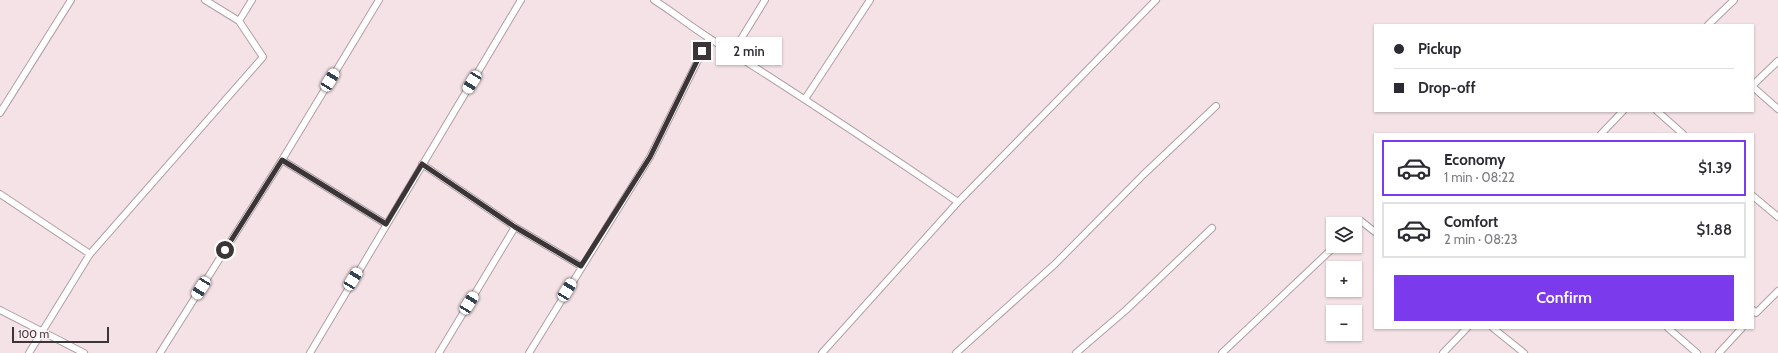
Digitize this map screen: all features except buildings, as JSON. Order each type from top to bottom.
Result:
[{"type":"street","points":[[0,113],[71,0]]},
{"type":"street","points":[[29,353],[90,254],[263,57],[240,21],[205,0]]},
{"type":"street","points":[[240,21],[252,0]]},
{"type":"street","points":[[160,353],[282,160],[378,0]]},
{"type":"street","points":[[310,353],[521,0]]},
{"type":"street","points":[[734,52],[765,0]]},
{"type":"street","points":[[804,99],[870,0]]},
{"type":"street","points":[[822,353],[958,202],[1156,0]]},
{"type":"street","points":[[1709,24],[1734,0]]},
{"type":"street","points":[[656,1],[709,38],[734,52],[804,99],[854,130],[958,202]]},
{"type":"street","points":[[529,353],[581,266],[650,157],[709,38]]},
{"type":"street","points":[[1754,85],[1778,61]]},
{"type":"street","points":[[1754,87],[1778,109]]},
{"type":"street","points":[[956,353],[1055,264],[1138,180],[1216,106]]},
{"type":"street","points":[[1602,133],[1622,112]]},
{"type":"street","points":[[1658,112],[1682,133]]},
{"type":"street","points":[[282,160],[386,224]]},
{"type":"street","points":[[422,164],[515,227],[581,266]]},
{"type":"street","points":[[0,194],[90,254]]},
{"type":"street","points":[[1754,197],[1778,218]]},
{"type":"street","points":[[1362,222],[1374,231]]},
{"type":"street","points":[[438,353],[515,227]]},
{"type":"street","points":[[1076,353],[1126,310],[1212,228]]},
{"type":"street","points":[[1222,353],[1328,253]]},
{"type":"street","points":[[1754,313],[1778,291]]},
{"type":"street","points":[[0,310],[84,353]]},
{"type":"street","points":[[1444,353],[1466,329]]},
{"type":"street","points":[[1494,329],[1524,353]]},
{"type":"street","points":[[1669,329],[1697,353]]},
{"type":"street","points":[[1719,353],[1741,329]]},
{"type":"route","points":[[225,250],[282,160],[386,224],[422,164],[515,227],[581,266],[650,157],[702,51]]}]
